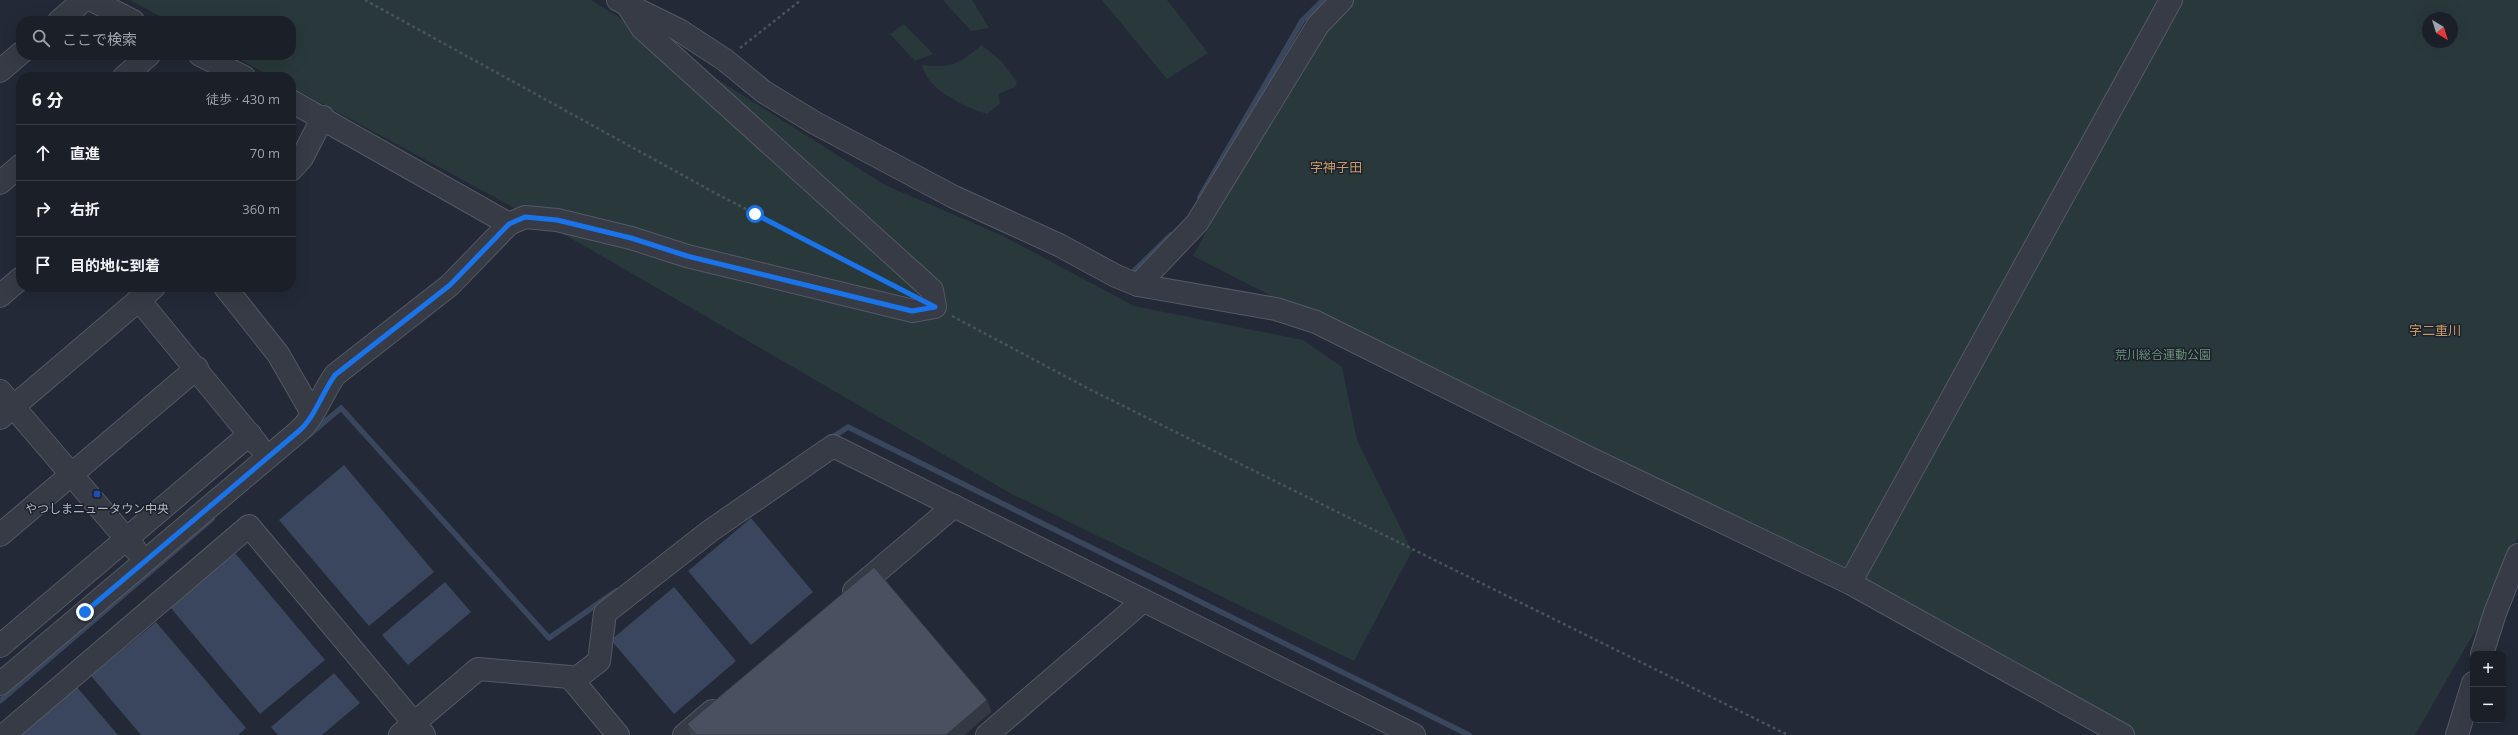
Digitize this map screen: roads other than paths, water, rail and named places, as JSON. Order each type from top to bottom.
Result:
[{"type":"street","points":[[65,16],[84,0]]},
{"type":"street","points":[[92,0],[123,16]]},
{"type":"street","points":[[1138,286],[1197,223],[1318,25],[1342,0]]},
{"type":"street","points":[[1850,583],[2171,0]]},
{"type":"street","points":[[623,3],[679,30],[725,60],[764,92],[815,123],[954,197],[1059,244],[1116,276],[1138,286],[1276,309],[1316,322],[1585,456],[1850,583],[2123,735]]},
{"type":"street","points":[[0,684],[302,429],[324,390],[335,375],[450,285],[509,224],[525,217],[557,220],[639,240],[687,256],[912,311],[935,307],[932,290],[642,28],[623,3]]},
{"type":"street","points":[[0,71],[16,57]]},
{"type":"street","points":[[130,72],[143,60]]},
{"type":"street","points":[[210,60],[234,72]]},
{"type":"street","points":[[296,104],[323,117],[509,224]]},
{"type":"street","points":[[296,165],[302,158],[323,117]]},
{"type":"street","points":[[0,183],[16,170]]},
{"type":"street","points":[[0,296],[16,282]]},
{"type":"street","points":[[229,292],[278,354],[312,413]]},
{"type":"street","points":[[145,561],[71,475],[5,405],[147,293],[197,368],[250,434],[267,458]]},
{"type":"street","points":[[0,535],[197,368]]},
{"type":"street","points":[[0,646],[250,434]]},
{"type":"street","points":[[573,681],[599,661],[606,613],[710,531],[833,446],[1143,601],[1386,730],[1414,735]]},
{"type":"street","points":[[840,603],[954,506]]},
{"type":"street","points":[[4,735],[249,526],[413,731],[478,669],[570,677],[618,735]]},
{"type":"street","points":[[2483,651],[2495,613],[2518,555]]},
{"type":"street","points":[[987,735],[1143,601]]},
{"type":"street","points":[[2457,735],[2472,687]]},
{"type":"street","points":[[684,735],[726,699]]},
{"type":"water","points":[[344,465],[434,572],[369,626],[279,520]]},
{"type":"water","points":[[751,518],[813,592],[751,645],[688,571]]},
{"type":"water","points":[[235,553],[325,660],[260,714],[170,607]]},
{"type":"water","points":[[445,582],[471,612],[408,665],[382,635]]},
{"type":"water","points":[[674,587],[736,661],[674,714],[611,640]]},
{"type":"water","points":[[156,622],[246,728],[238,735],[141,735],[91,676]]},
{"type":"water","points":[[334,673],[360,703],[322,735],[278,735],[271,727]]},
{"type":"water","points":[[76,686],[118,735],[19,735]]},
{"type":"waterway","points":[[1200,197],[1302,21],[1323,0]]},
{"type":"waterway","points":[[1135,270],[1171,235]]},
{"type":"waterway","points":[[308,436],[341,408],[549,638],[616,591]]},
{"type":"waterway","points":[[830,439],[848,427],[1469,735]]},
{"type":"waterway","points":[[0,701],[212,519]]},
{"type":"place","name":"やつしまニュータウン中央","points":[[97,494]]},
{"type":"district","name":"字神子田","points":[[1336,167]]},
{"type":"district","name":"字二重川","points":[[2435,330]]},
{"type":"park label","name":"荒川総合運動公園","points":[[2163,354]]}]
